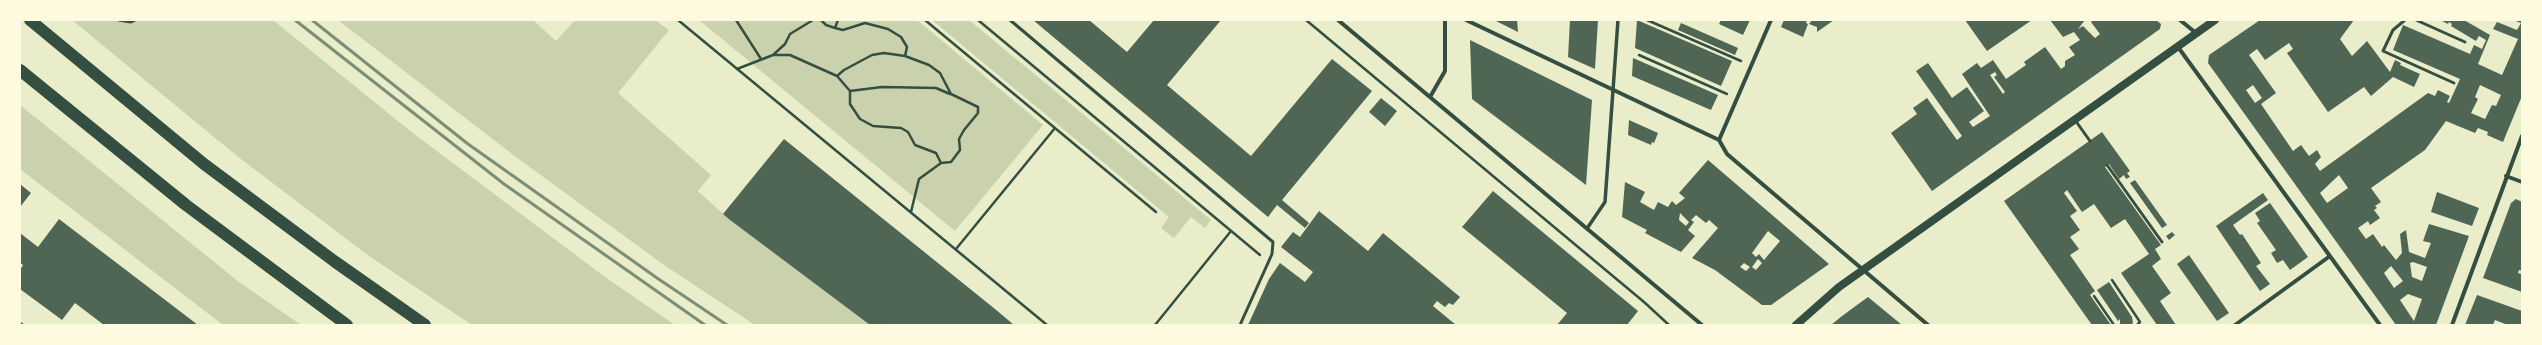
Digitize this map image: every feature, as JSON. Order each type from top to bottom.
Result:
[{"type":"highway","points":[[30,20],[204,164],[334,261],[425,325]]},
{"type":"highway","points":[[20,70],[180,200],[347,325]]},
{"type":"main road","points":[[1796,325],[1824,299],[1862,270],[2215,20]]},
{"type":"street","points":[[1338,20],[1588,227],[1702,325]]},
{"type":"street","points":[[1430,97],[1445,71],[1445,20]]},
{"type":"street","points":[[1466,20],[1719,140],[1727,154],[1928,325]]},
{"type":"street","points":[[1588,227],[1605,202],[1618,20]]},
{"type":"street","points":[[1719,140],[1771,20]]},
{"type":"street","points":[[2180,20],[2197,33]]},
{"type":"street","points":[[2178,46],[2380,325]]},
{"type":"street","points":[[2452,325],[2522,136]]},
{"type":"street","points":[[2506,176],[2522,182]]},
{"type":"street","points":[[2235,325],[2330,256]]},
{"type":"lane","points":[[118,20],[131,22],[135,20]]},
{"type":"lane","points":[[1010,20],[1272,242],[1272,254],[1240,325]]},
{"type":"lane","points":[[2405,20],[2393,30],[2383,52],[2454,83]]},
{"type":"lane","points":[[2419,21],[2465,42]]},
{"type":"lane","points":[[2075,120],[2090,141]]},
{"type":"lane","points":[[2107,165],[2162,242]]},
{"type":"path","points":[[678,20],[1047,325]]},
{"type":"path","points":[[736,20],[762,59]]},
{"type":"path","points":[[773,55],[784,44],[790,34],[813,20]]},
{"type":"path","points":[[821,20],[826,25],[843,30],[865,23],[888,29],[901,37],[907,47],[905,56]]},
{"type":"path","points":[[835,28],[838,20]]},
{"type":"path","points":[[925,20],[1156,212]]},
{"type":"path","points":[[978,20],[1261,256],[1258,262]]},
{"type":"path","points":[[1306,20],[1644,302],[1668,325]]},
{"type":"path","points":[[1647,20],[1751,65]]},
{"type":"path","points":[[837,76],[844,70],[872,55],[884,53],[905,56],[929,65],[940,73],[951,94]]},
{"type":"path","points":[[737,69],[773,55],[790,55],[837,76],[850,91],[850,104],[860,118],[873,126],[901,128],[908,132],[914,145],[936,152],[941,163]]},
{"type":"path","points":[[1639,55],[1736,98]]},
{"type":"path","points":[[850,91],[882,87],[936,88],[978,106],[978,113],[959,139],[960,150],[951,162],[941,163],[919,179],[911,212]]},
{"type":"path","points":[[956,249],[1056,128]]},
{"type":"path","points":[[1155,325],[1231,231]]},
{"type":"path","points":[[2112,280],[2140,322],[2137,325]]},
{"type":"path","points":[[2094,296],[2114,325]]},
{"type":"green space","points":[[72,20],[273,20],[414,134],[605,277],[675,325],[472,325],[369,256],[237,156]]},
{"type":"green space","points":[[338,20],[533,20],[556,41],[575,20],[655,20],[669,30],[618,93],[711,175],[698,191],[730,220],[870,325],[755,325],[664,265],[516,157]]},
{"type":"green space","points":[[699,20],[917,20],[1043,125],[955,231]]},
{"type":"green space","points":[[932,20],[969,20],[1211,220],[1205,228],[1191,217],[1174,238],[1161,228],[1169,217]]},
{"type":"green space","points":[[20,105],[239,282],[301,325],[223,325],[20,169]]},
{"type":"building","points":[[1033,20],[1089,20],[1127,52],[1154,20],[1221,20],[1167,85],[1251,156],[1332,59],[1372,91],[1282,200],[1309,223],[1305,228],[1277,205],[1268,217]]},
{"type":"building","points":[[1494,20],[1517,20],[1518,32]]},
{"type":"building","points":[[1570,20],[1598,20],[1595,69],[1568,57]]},
{"type":"building","points":[[1637,20],[1732,61],[1721,86],[1635,48]]},
{"type":"building","points":[[1721,20],[1750,20],[1743,35],[1719,24]]},
{"type":"building","points":[[1784,20],[1807,20],[1806,23],[1808,24],[1803,37],[1781,27]]},
{"type":"building","points":[[1812,20],[1834,20],[1817,32],[1817,27],[1809,24]]},
{"type":"building","points":[[1965,20],[2032,20],[1987,51]]},
{"type":"building","points":[[2050,20],[2085,20],[2078,29],[2083,26],[2095,38],[2100,34],[2091,22],[2093,20],[2156,20],[2161,24],[2160,29],[1932,191],[1891,133],[1917,114],[1913,108],[1927,98],[1957,140],[1962,136],[1916,71],[1928,63],[1952,98],[1967,87],[1984,111],[1969,122],[1973,127],[1990,116],[1962,74],[1977,63],[1981,68],[1993,60],[2006,79],[2026,65],[2024,62],[2045,47],[2061,69],[2065,66],[2065,61],[2075,55],[2069,47],[2080,40],[2074,32],[2063,37]],"holes":[[[1995,72],[1997,75],[1994,77],[2005,92],[2003,94],[1990,75]]]},
{"type":"building","points":[[2260,20],[2354,20],[2340,39],[2352,56],[2367,41],[2390,72],[2395,60],[2401,63],[2400,65],[2420,74],[2414,87],[2393,77],[2371,96],[2364,87],[2328,112],[2287,53],[2293,49],[2289,43],[2265,60],[2257,49],[2249,55],[2276,93],[2261,104],[2293,151],[2301,145],[2309,156],[2317,150],[2321,157],[2315,164],[2320,171],[2428,93],[2435,96],[2438,90],[2450,96],[2447,102],[2449,103],[2460,79],[2393,50],[2403,25],[2470,54],[2474,45],[2482,49],[2486,40],[2479,36],[2476,41],[2451,26],[2452,24],[2449,22],[2448,24],[2440,20],[2464,20],[2490,35],[2478,64],[2502,75],[2518,39],[2493,29],[2497,22],[2517,30],[2521,23],[2513,20],[2522,20],[2522,96],[2503,142],[2487,135],[2488,132],[2478,128],[2475,133],[2446,121],[2425,150],[2371,188],[2381,202],[2375,206],[2377,208],[2374,210],[2380,218],[2370,225],[2368,221],[2358,228],[2366,239],[2373,234],[2382,247],[2384,245],[2396,260],[2402,253],[2400,234],[2406,230],[2409,252],[2425,258],[2431,243],[2423,241],[2429,224],[2469,236],[2436,325],[2396,325],[2208,63],[2209,55]],"holes":[[[2253,85],[2262,98],[2255,103],[2246,90]],[[2480,85],[2501,95],[2496,106],[2492,105],[2485,119],[2471,113],[2478,99],[2475,97]],[[2339,175],[2348,188],[2327,203],[2320,193]],[[2413,262],[2427,267],[2422,281],[2412,277],[2410,263]],[[2391,266],[2403,281],[2394,288],[2384,273]],[[2408,294],[2422,299],[2414,321],[2400,300]]]},
{"type":"building","points":[[1681,23],[1738,48],[1735,55],[1678,30]]},
{"type":"building","points":[[1470,40],[1592,100],[1586,185],[1472,99]]},
{"type":"building","points":[[1633,58],[1718,95],[1711,110],[1632,76]]},
{"type":"building","points":[[1381,98],[1397,111],[1385,126],[1369,112]]},
{"type":"building","points":[[1629,120],[1658,133],[1654,143],[1652,142],[1651,145],[1628,135]]},
{"type":"building","points":[[2102,132],[2130,171],[2127,173],[2130,177],[2126,179],[2124,175],[2119,179],[2109,164],[2105,167],[2161,245],[2155,249],[2161,259],[2152,266],[2171,293],[2160,301],[2176,325],[2157,325],[2121,273],[2149,254],[2125,219],[2111,228],[2094,204],[2082,212],[2067,190],[2064,193],[2077,211],[2070,216],[2080,230],[2070,237],[2079,249],[2070,255],[2095,291],[2090,295],[2111,325],[2092,325],[2004,201]]},
{"type":"building","points":[[784,139],[1014,325],[870,325],[730,220],[723,214]]},
{"type":"building","points":[[1708,160],[1829,264],[1771,305],[1762,305],[1715,270],[1692,258],[1718,228],[1709,220],[1706,223],[1696,215],[1691,220],[1694,222],[1688,230],[1695,236],[1681,252],[1645,233],[1647,230],[1622,217],[1625,182],[1645,192],[1640,202],[1654,210],[1658,202],[1668,207],[1672,201],[1676,205],[1685,198],[1679,193]],"holes":[[[1680,213],[1689,222],[1686,226],[1679,220]],[[1768,231],[1780,241],[1764,260],[1759,254],[1756,257],[1752,253]],[[1758,259],[1762,263],[1756,270],[1752,267]],[[1744,263],[1750,267],[1746,271],[1740,267]]]},
{"type":"building","points":[[2135,180],[2167,225],[2162,228],[2130,183]]},
{"type":"building","points":[[20,184],[31,193],[20,207]]},
{"type":"building","points":[[1493,191],[1638,311],[1627,325],[1557,325],[1567,313],[1462,227]]},
{"type":"building","points":[[2437,192],[2479,208],[2472,226],[2431,212]]},
{"type":"building","points":[[2263,193],[2268,200],[2233,225],[2240,235],[2242,234],[2261,263],[2256,266],[2270,284],[2260,291],[2216,226]]},
{"type":"building","points":[[2516,199],[2522,202],[2522,271],[2519,270],[2518,273],[2522,274],[2522,292],[2483,278],[2511,203]]},
{"type":"building","points":[[2270,203],[2308,257],[2290,270],[2283,260],[2277,263],[2271,253],[2276,250],[2257,223],[2260,221],[2255,213]]},
{"type":"building","points":[[1319,211],[1368,251],[1383,233],[1460,297],[1453,305],[1449,303],[1445,307],[1437,301],[1433,306],[1456,325],[1248,325],[1269,279],[1280,263],[1305,282],[1313,272],[1281,247],[1293,232],[1300,237]]},
{"type":"building","points":[[59,219],[198,325],[104,325],[75,303],[62,320],[20,289],[20,270],[23,265],[20,263],[20,233],[38,247]]},
{"type":"building","points":[[2172,232],[2175,235],[2169,240],[2166,236]]},
{"type":"building","points":[[2189,255],[2229,313],[2217,321],[2177,264]]},
{"type":"building","points":[[2109,282],[2132,317],[2133,323],[2130,325],[2120,325],[2120,319],[2118,321],[2097,290]]},
{"type":"building","points":[[2477,295],[2522,311],[2522,325],[2508,325],[2495,320],[2493,325],[2465,325]]},
{"type":"building","points":[[1868,297],[1902,325],[1831,325],[1842,316]]},
{"type":"railway","points":[[295,20],[504,184],[705,325]]},
{"type":"railway","points":[[312,20],[468,144],[657,278],[727,325]]}]
